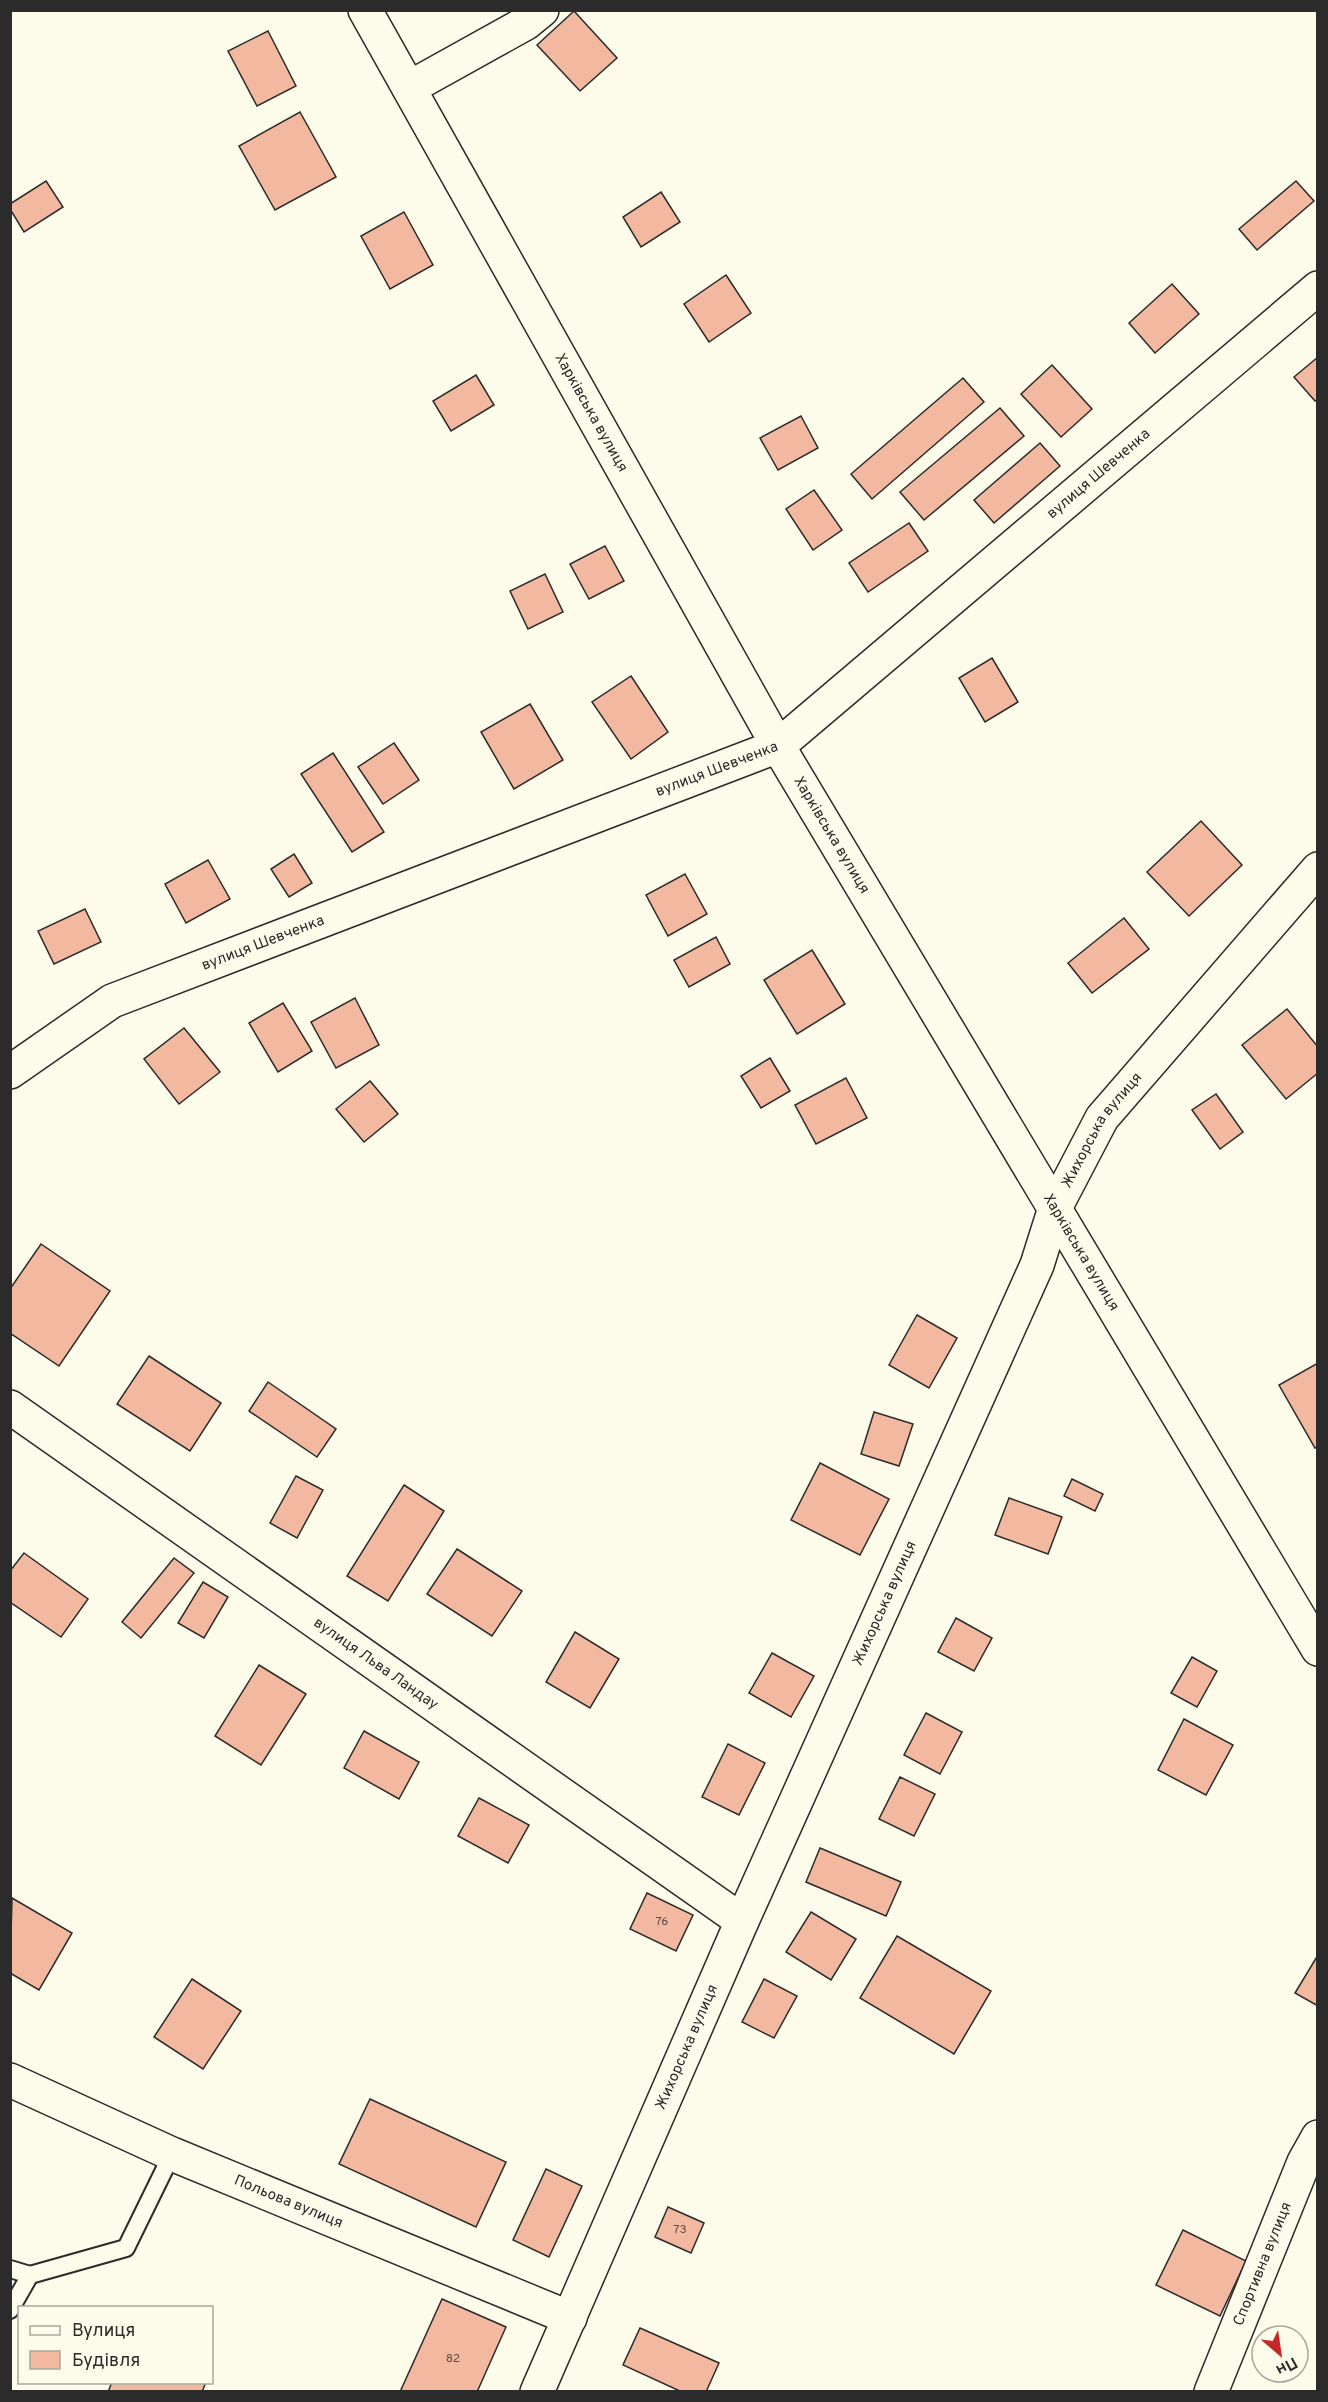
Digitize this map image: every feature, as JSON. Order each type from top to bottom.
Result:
[{"type":"street","name":"Харківська вулиця","points":[[365,10],[778,746],[1317,1649]]},
{"type":"street","points":[[410,88],[526,23],[542,10]]},
{"type":"street","name":"вулиця Шевченка","points":[[10,1072],[112,1001],[778,746],[1317,288]]},
{"type":"street","name":"Жихорська вулиця","points":[[537,2391],[742,1921],[1037,1265],[1055,1208],[1102,1118],[1317,869]]},
{"type":"street","name":"вулиця Льва Ландау","points":[[10,1407],[742,1921]]},
{"type":"street","name":"Польова вулиця","points":[[10,2080],[172,2154],[570,2318]]},
{"type":"street","name":"Спортивна вулиця","points":[[1211,2391],[1304,2162],[1317,2138]]},
{"type":"lane","points":[[10,2269],[30,2275],[126,2247],[172,2154]]},
{"type":"lane","points":[[10,2310],[30,2275]]},
{"type":"building","points":[[574,11],[617,58],[580,91],[537,45]]},
{"type":"building","points":[[268,31],[296,86],[257,106],[228,51]]},
{"type":"building","points":[[300,112],[336,177],[275,210],[239,146]]},
{"type":"building","points":[[46,181],[63,207],[24,232],[10,209],[10,204]]},
{"type":"building","points":[[1296,181],[1314,201],[1257,250],[1239,229]]},
{"type":"building","points":[[661,192],[680,222],[641,247],[623,217]]},
{"type":"building","points":[[404,212],[433,265],[390,289],[361,236]]},
{"type":"building","points":[[726,275],[751,313],[709,342],[684,304]]},
{"type":"building","points":[[1172,284],[1199,314],[1155,353],[1129,323]]},
{"type":"building","points":[[1318,357],[1318,399],[1315,401],[1294,377]]},
{"type":"building","points":[[1052,365],[1092,409],[1061,437],[1021,394]]},
{"type":"building","points":[[476,375],[494,405],[451,431],[433,401]]},
{"type":"building","points":[[963,378],[984,402],[872,499],[851,474]]},
{"type":"building","points":[[1000,408],[1024,436],[924,520],[900,492]]},
{"type":"building","points":[[801,416],[818,448],[778,470],[760,438]]},
{"type":"building","points":[[1040,443],[1060,466],[994,523],[974,500]]},
{"type":"building","points":[[814,490],[842,530],[813,550],[786,509]]},
{"type":"building","points":[[909,523],[928,551],[868,592],[849,563]]},
{"type":"building","points":[[605,546],[624,581],[589,599],[570,564]]},
{"type":"building","points":[[545,574],[563,612],[528,629],[510,591]]},
{"type":"building","points":[[992,658],[1018,702],[985,722],[959,678]]},
{"type":"building","points":[[631,676],[668,732],[631,759],[592,702]]},
{"type":"building","points":[[530,704],[563,760],[514,789],[481,732]]},
{"type":"building","points":[[394,743],[419,780],[383,804],[358,767]]},
{"type":"building","points":[[333,753],[384,832],[352,852],[301,774]]},
{"type":"building","points":[[1201,821],[1242,865],[1189,916],[1147,872]]},
{"type":"building","points":[[294,854],[312,883],[289,897],[271,869]]},
{"type":"building","points":[[208,860],[230,899],[186,923],[165,884]]},
{"type":"building","points":[[685,874],[707,914],[668,936],[646,895]]},
{"type":"building","points":[[85,909],[101,942],[54,964],[38,931]]},
{"type":"building","points":[[1124,918],[1149,949],[1092,993],[1068,963]]},
{"type":"building","points":[[716,937],[730,964],[689,987],[674,960]]},
{"type":"building","points":[[812,950],[845,1004],[797,1034],[764,980]]},
{"type":"building","points":[[355,998],[379,1045],[336,1068],[311,1022]]},
{"type":"building","points":[[283,1003],[312,1051],[278,1072],[249,1023]]},
{"type":"building","points":[[1287,1009],[1318,1047],[1318,1073],[1286,1099],[1242,1045]]},
{"type":"building","points":[[184,1028],[220,1072],[179,1104],[144,1059]]},
{"type":"building","points":[[770,1058],[790,1091],[761,1108],[741,1076]]},
{"type":"building","points":[[846,1078],[867,1118],[816,1144],[795,1105]]},
{"type":"building","points":[[370,1081],[398,1114],[364,1142],[336,1109]]},
{"type":"building","points":[[1216,1094],[1243,1132],[1220,1149],[1192,1110]]},
{"type":"building","points":[[41,1244],[110,1291],[59,1366],[10,1333],[10,1289]]},
{"type":"building","points":[[917,1315],[957,1338],[929,1388],[889,1365]]},
{"type":"building","points":[[149,1356],[221,1403],[190,1451],[117,1404]]},
{"type":"building","points":[[1318,1363],[1318,1447],[1315,1448],[1279,1385]]},
{"type":"building","points":[[268,1382],[336,1429],[317,1457],[249,1411]]},
{"type":"building","points":[[874,1412],[913,1424],[899,1466],[861,1454]]},
{"type":"building","points":[[820,1463],[889,1499],[860,1555],[791,1520]]},
{"type":"building","points":[[296,1476],[323,1490],[297,1538],[270,1523]]},
{"type":"building","points":[[1072,1479],[1103,1494],[1095,1511],[1064,1496]]},
{"type":"building","points":[[404,1485],[444,1511],[388,1601],[347,1576]]},
{"type":"building","points":[[1009,1498],[1062,1517],[1048,1554],[995,1535]]},
{"type":"building","points":[[457,1549],[522,1591],[492,1636],[427,1594]]},
{"type":"building","points":[[24,1553],[88,1599],[61,1637],[10,1602],[10,1571]]},
{"type":"building","points":[[174,1558],[194,1573],[141,1638],[122,1622]]},
{"type":"building","points":[[203,1582],[228,1597],[204,1638],[178,1623]]},
{"type":"building","points":[[956,1618],[992,1638],[974,1671],[938,1652]]},
{"type":"building","points":[[575,1632],[619,1659],[590,1708],[546,1682]]},
{"type":"building","points":[[772,1653],[814,1676],[791,1717],[749,1693]]},
{"type":"building","points":[[1192,1657],[1217,1671],[1197,1707],[1171,1693]]},
{"type":"building","points":[[259,1665],[306,1694],[261,1765],[215,1736]]},
{"type":"building","points":[[926,1713],[962,1732],[940,1774],[904,1755]]},
{"type":"building","points":[[1184,1719],[1233,1745],[1206,1795],[1158,1770]]},
{"type":"building","points":[[364,1731],[419,1762],[399,1799],[344,1768]]},
{"type":"building","points":[[728,1744],[765,1763],[739,1815],[702,1797]]},
{"type":"building","points":[[900,1777],[935,1794],[914,1836],[879,1819]]},
{"type":"building","points":[[479,1798],[529,1825],[508,1863],[458,1836]]},
{"type":"building","points":[[820,1848],[901,1882],[886,1916],[806,1882]]},
{"type":"building","points":[[647,1893],[693,1915],[676,1951],[630,1929]]},
{"type":"building","points":[[12,1898],[72,1933],[39,1990],[10,1973]]},
{"type":"building","points":[[811,1912],[856,1939],[831,1980],[786,1952]]},
{"type":"building","points":[[897,1936],[991,1991],[954,2054],[860,1998]]},
{"type":"building","points":[[1318,1955],[1318,2006],[1295,1993]]},
{"type":"building","points":[[192,1979],[241,2011],[203,2069],[154,2037]]},
{"type":"building","points":[[764,1979],[797,1996],[774,2038],[742,2022]]},
{"type":"building","points":[[370,2099],[506,2162],[476,2227],[339,2164]]},
{"type":"building","points":[[546,2169],[582,2186],[549,2257],[513,2240]]},
{"type":"building","points":[[668,2207],[704,2223],[691,2253],[655,2237]]},
{"type":"building","points":[[1183,2230],[1246,2261],[1220,2316],[1156,2285]]},
{"type":"building","points":[[442,2299],[506,2327],[477,2392],[400,2392]]},
{"type":"building","points":[[640,2328],[719,2363],[706,2392],[682,2392],[623,2365]]},
{"type":"building","points":[[111,2384],[205,2384],[202,2392],[108,2392]]}]
